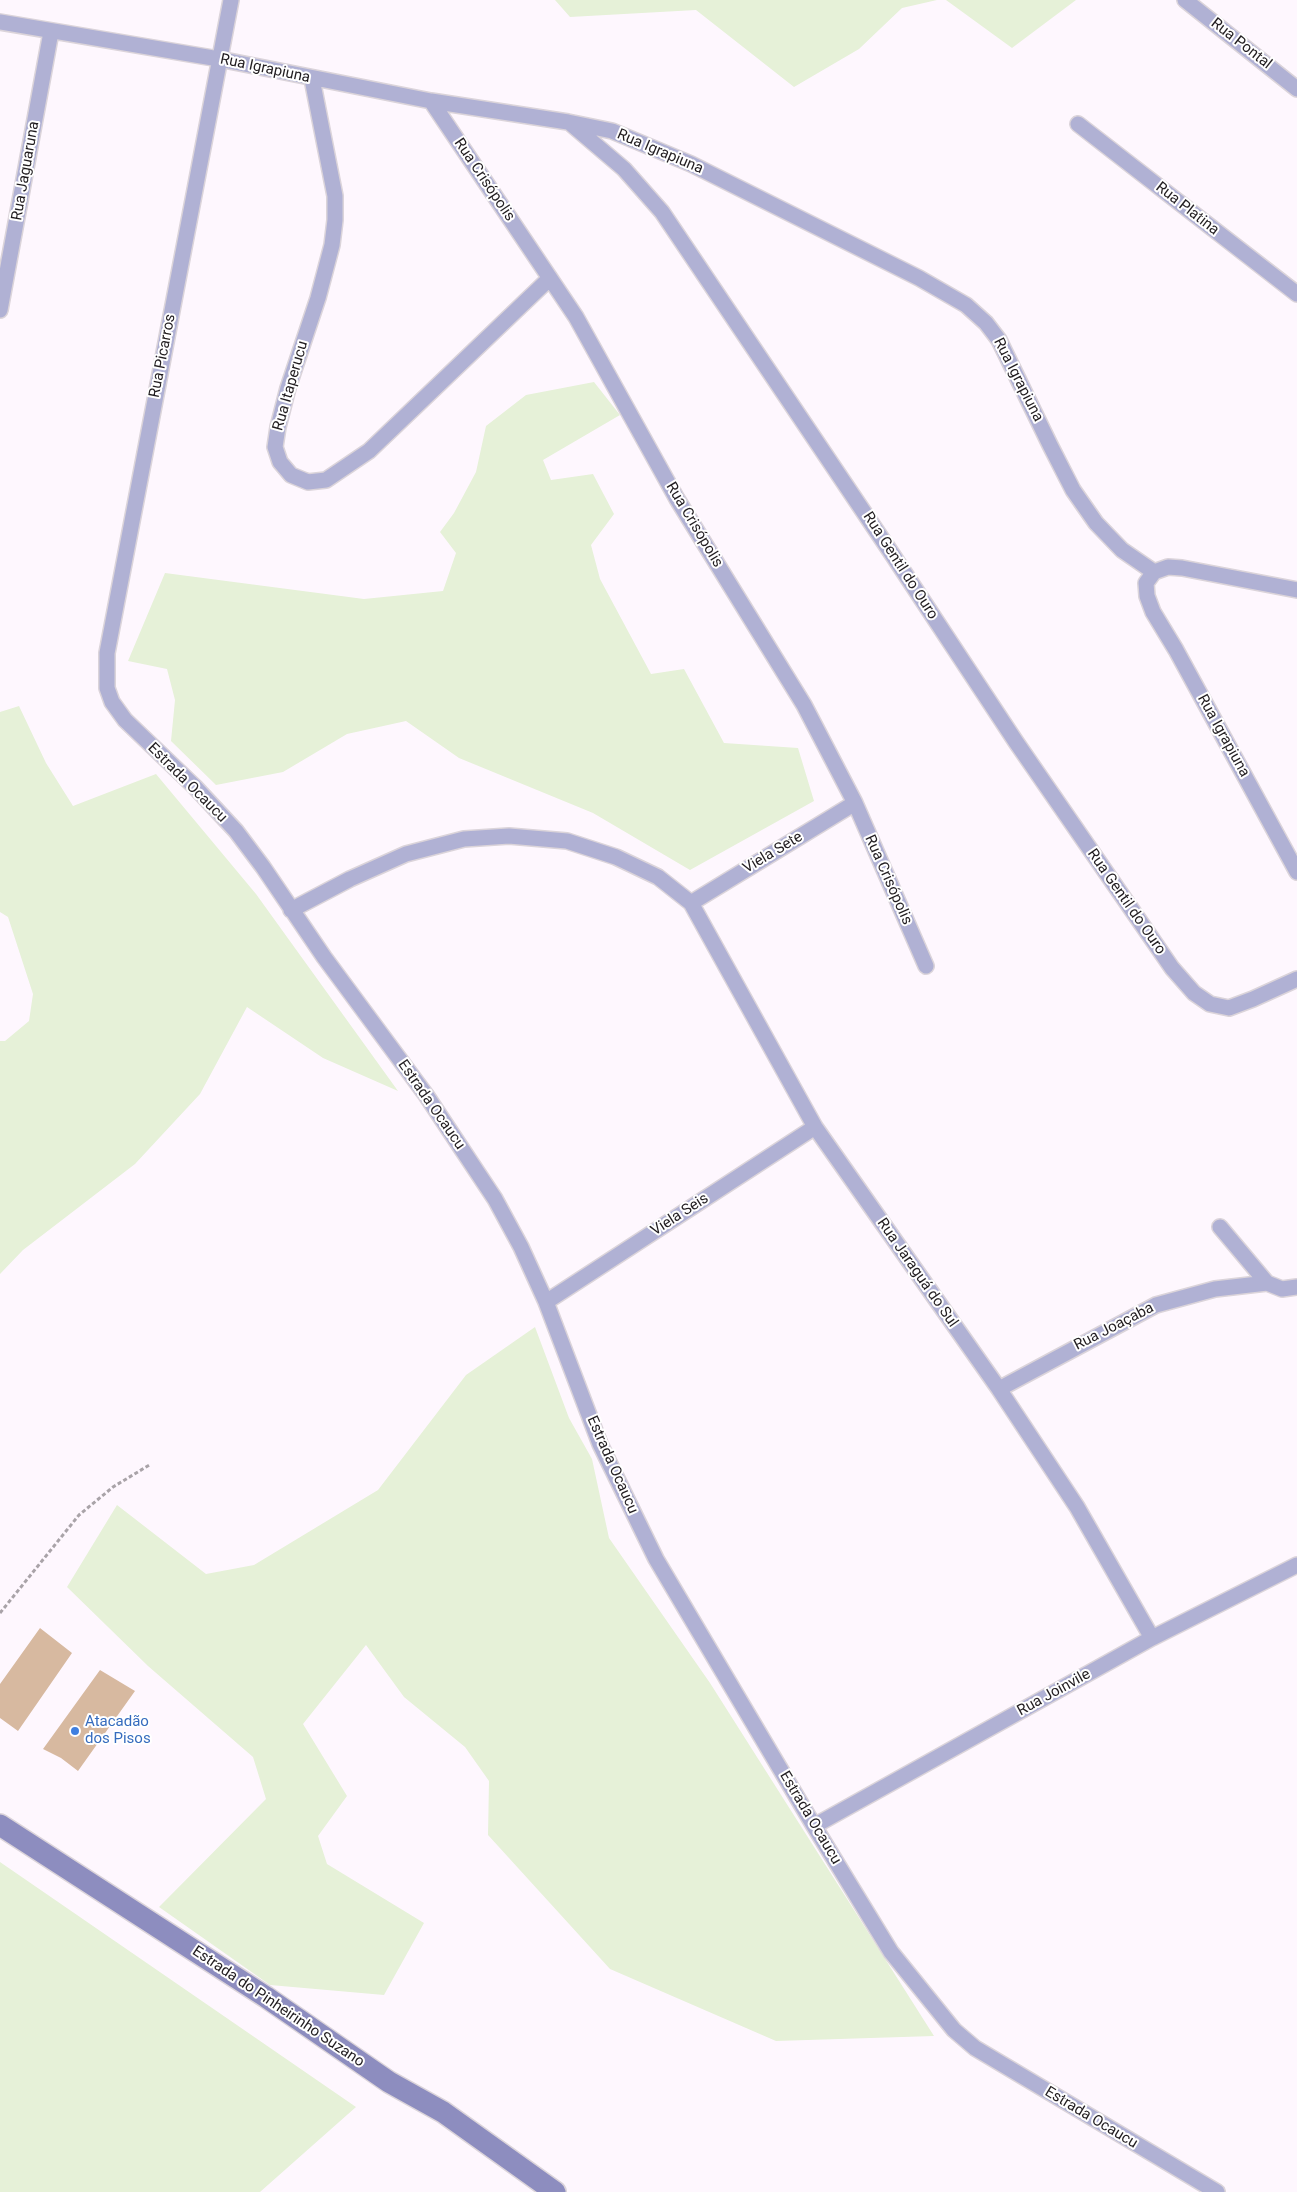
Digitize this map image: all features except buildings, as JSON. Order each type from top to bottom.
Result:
[{"type":"main road","name":"Estrada do Pinheirinho Suzano","points":[[0,1825],[250,1987],[389,2082],[442,2112],[555,2192]]},
{"type":"street","name":"Rua Picarros","points":[[107,653],[231,0]]},
{"type":"street","name":"Rua Pontal","points":[[1185,0],[1297,89]]},
{"type":"street","name":"Rua Igrapiuna","points":[[0,22],[219,59],[312,79],[431,101],[568,122],[612,131],[691,164],[919,278],[966,305],[986,323],[999,340],[1073,490],[1096,524],[1122,550],[1154,572],[1146,583],[1147,596],[1153,612],[1176,650],[1297,872]]},
{"type":"street","name":"Rua Jaguaruna","points":[[0,310],[51,32]]},
{"type":"street","name":"Rua Itaperucu","points":[[312,79],[335,196],[335,220],[332,244],[318,298],[288,388],[278,427],[275,447],[280,462],[291,475],[308,482],[326,480],[369,451],[550,278]]},
{"type":"street","name":"Rua Crisópolis","points":[[431,101],[576,317],[677,499],[804,705],[855,803],[926,966]]},
{"type":"street","name":"Rua Gentil do Ouro","points":[[568,122],[624,169],[662,212],[1016,742],[1172,968],[1194,993],[1210,1004],[1229,1008],[1297,979]]},
{"type":"street","name":"Rua Platina","points":[[1078,124],[1297,294]]},
{"type":"street","points":[[1154,572],[1168,567],[1194,569],[1297,590]]},
{"type":"street","name":"Estrada Ocaucu","points":[[107,653],[107,688],[112,702],[131,726],[195,787],[236,831],[263,867],[291,910],[426,1095],[495,1200],[521,1247],[546,1302],[600,1444],[643,1534],[814,1826],[892,1952],[954,2030],[975,2048],[1217,2192]]},
{"type":"street","name":"Viela Sete","points":[[691,903],[855,803]]},
{"type":"street","points":[[291,910],[350,879],[406,854],[464,839],[509,836],[567,841],[616,856],[658,877],[691,903]]},
{"type":"street","name":"Rua Jaraguá do Sul","points":[[691,903],[815,1127],[999,1389],[1078,1506],[1152,1638]]},
{"type":"street","name":"Viela Seis","points":[[546,1302],[815,1127]]},
{"type":"street","points":[[1220,1227],[1267,1283]]},
{"type":"street","name":"Rua Joaçaba","points":[[999,1389],[1156,1305],[1215,1289],[1267,1283],[1282,1289],[1297,1287]]},
{"type":"street","name":"Rua Joinvile","points":[[814,1826],[1152,1638],[1297,1565]]},
{"type":"path","points":[[0,1613],[79,1515],[113,1487],[151,1464]]},
{"type":"green space","points":[[555,0],[937,0],[902,8],[859,49],[794,87],[696,10],[570,17]]},
{"type":"green space","points":[[946,0],[1076,0],[1012,48]]},
{"type":"green space","points":[[594,382],[620,415],[543,460],[551,480],[593,474],[614,514],[591,545],[600,579],[651,674],[684,669],[724,743],[798,748],[814,801],[690,870],[593,813],[459,758],[406,721],[347,734],[283,772],[216,785],[171,741],[175,700],[167,669],[128,661],[165,573],[364,599],[443,591],[456,553],[440,532],[454,513],[476,472],[486,426],[526,395]]},
{"type":"green space","points":[[19,706],[46,763],[73,806],[156,774],[256,894],[398,1091],[323,1058],[247,1007],[200,1094],[135,1164],[23,1250],[0,1274],[0,1041],[5,1041],[29,1021],[33,994],[8,917],[0,912],[0,712]]},
{"type":"green space","points":[[535,1327],[569,1418],[592,1459],[609,1538],[710,1683],[934,2036],[776,2041],[610,1969],[488,1835],[489,1781],[465,1747],[404,1697],[366,1645],[303,1724],[347,1796],[318,1836],[327,1864],[424,1923],[384,1995],[270,1985],[159,1907],[266,1799],[253,1757],[148,1666],[67,1587],[117,1505],[206,1574],[254,1565],[378,1490],[466,1375]]},
{"type":"green space","points":[[0,1862],[356,2107],[260,2192],[0,2192]]},
{"type":"place","name":"Atacadão dos Pisos","points":[[75,1731]]}]
